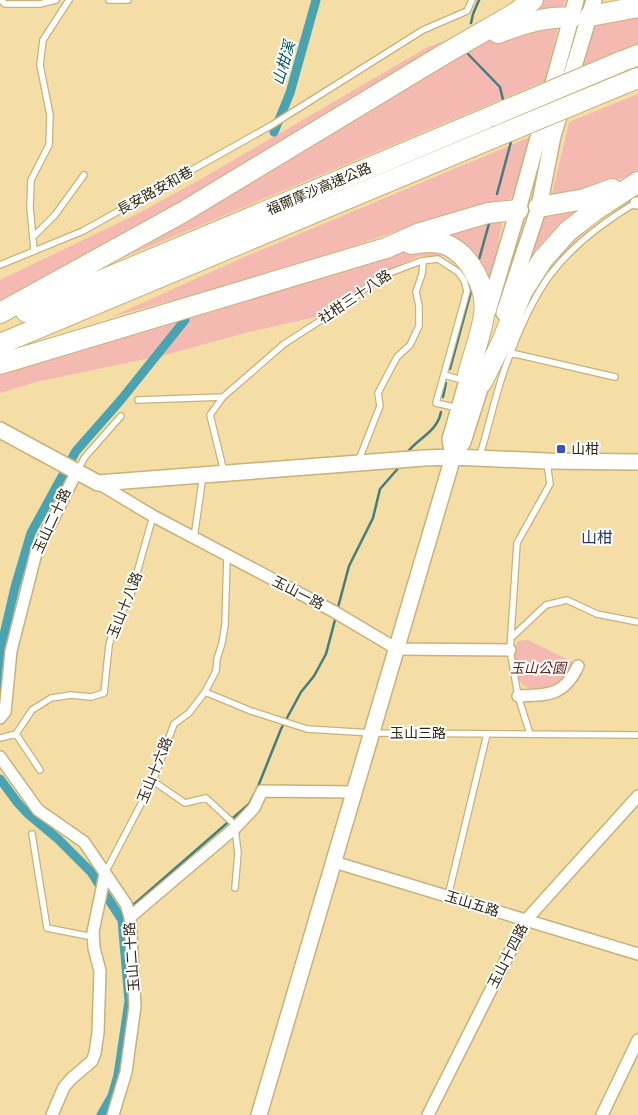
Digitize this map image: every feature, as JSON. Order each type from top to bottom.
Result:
[{"type":"highway","points":[[0,313],[183,212],[514,14],[533,0]]},
{"type":"highway","points":[[441,56],[517,26],[583,9],[638,6]]},
{"type":"highway","name":"福爾摩沙高速公路","points":[[0,323],[629,58]]},
{"type":"highway","name":"福爾摩沙高速公路","points":[[0,344],[631,80]]},
{"type":"highway","points":[[539,207],[585,199],[638,178]]},
{"type":"highway","points":[[472,379],[501,344],[522,292],[543,259],[568,231],[594,210],[638,182]]},
{"type":"highway","points":[[386,248],[420,233],[488,213],[518,210]]},
{"type":"highway","points":[[0,364],[386,248],[421,242],[444,244],[455,249],[473,269],[480,282],[484,313],[472,379]]},
{"type":"main road","points":[[411,459],[433,454],[440,446],[472,379],[539,207],[553,136],[583,9]]},
{"type":"main road","points":[[484,457],[474,451],[471,444],[474,408],[472,379],[518,210],[583,9]]},
{"type":"main road","points":[[518,210],[539,207]]},
{"type":"main road","points":[[453,457],[450,439],[458,408]]},
{"type":"main road","points":[[259,1115],[453,457],[463,442],[474,408]]},
{"type":"main road","points":[[0,430],[98,483],[358,462],[453,457],[638,462]]},
{"type":"street","name":"玉山二十路","points":[[0,718],[5,712],[11,651],[36,553],[77,471]]},
{"type":"street","name":"玉山一路","points":[[98,483],[153,516],[337,613],[397,649]]},
{"type":"street","points":[[397,649],[510,650]]},
{"type":"street","points":[[518,696],[554,693],[563,688],[572,678],[578,666]]},
{"type":"street","name":"玉山二十路","points":[[0,757],[38,810],[84,842],[105,873],[128,913],[135,1006],[126,1072],[113,1115]]},
{"type":"street","points":[[128,913],[254,808],[262,791],[354,792]]},
{"type":"street","name":"玉山十四路","points":[[428,1115],[526,920],[638,796]]},
{"type":"street","name":"玉山五路","points":[[334,862],[638,954]]},
{"type":"street","points":[[52,1115],[64,1087],[71,1078],[92,1061],[95,1053],[98,1033],[100,970],[94,948],[94,937],[105,873]]},
{"type":"street","points":[[602,1115],[638,1040]]},
{"type":"lane","points":[[2,0],[5,4],[40,4],[56,0]]},
{"type":"lane","points":[[34,250],[30,207],[31,180],[50,145],[50,115],[40,65],[43,40],[68,0]]},
{"type":"lane","points":[[109,0],[128,0]]},
{"type":"lane","name":"長安路安和巷","points":[[0,265],[83,231],[272,125],[423,30],[467,11],[472,0]]},
{"type":"lane","points":[[32,237],[56,214],[84,175]]},
{"type":"lane","points":[[484,457],[505,368],[534,301],[550,275],[574,249],[596,230],[637,202]]},
{"type":"lane","name":"社柑三十八路","points":[[224,472],[210,415],[223,397],[284,344],[346,304],[379,277],[421,261],[438,259],[458,272],[464,280],[467,291],[436,403],[458,408]]},
{"type":"lane","points":[[358,462],[380,406],[378,393],[397,357],[410,345],[419,326],[419,306],[416,292],[422,274],[423,264],[421,261]]},
{"type":"lane","points":[[512,353],[615,376]]},
{"type":"lane","points":[[444,375],[472,379]]},
{"type":"lane","points":[[138,400],[223,397]]},
{"type":"lane","points":[[77,471],[86,457],[121,416]]},
{"type":"lane","points":[[530,734],[518,696],[510,650],[517,543],[550,484],[547,461]]},
{"type":"lane","points":[[194,538],[203,474]]},
{"type":"lane","name":"玉山十八路","points":[[16,734],[32,710],[51,698],[71,695],[91,697],[104,694],[109,645],[113,631],[131,594],[153,516]]},
{"type":"lane","name":"玉山十六路","points":[[105,873],[153,781],[174,724],[189,713],[205,692],[216,671],[225,625],[227,556]]},
{"type":"lane","points":[[511,638],[546,605],[567,600],[596,614],[638,622]]},
{"type":"lane","name":"玉山三路","points":[[205,692],[307,729],[372,733],[638,736]]},
{"type":"lane","points":[[0,738],[16,734],[40,770]]},
{"type":"lane","points":[[448,896],[487,734]]},
{"type":"lane","points":[[153,781],[185,803],[206,798],[234,826],[238,854],[235,888]]},
{"type":"lane","points":[[32,834],[47,928],[94,937]]},
{"type":"green space","points":[[543,0],[566,0],[563,8],[507,24]]},
{"type":"green space","points":[[638,11],[638,45],[580,69],[598,18]]},
{"type":"green space","points":[[559,23],[545,81],[96,269],[466,48],[511,31]]},
{"type":"green space","points":[[457,36],[139,229],[0,305],[0,280],[137,214],[201,179],[426,48]]},
{"type":"green space","points":[[638,94],[638,172],[575,196],[551,198],[569,122]]},
{"type":"green space","points":[[530,137],[515,195],[505,202],[441,216],[277,272],[111,317],[242,258]]},
{"type":"green space","points":[[638,190],[638,198],[601,220],[569,248],[519,315],[566,239]]},
{"type":"green space","points":[[597,204],[525,275],[546,214]]},
{"type":"green space","points":[[504,214],[487,298],[439,238]]},
{"type":"green space","points":[[420,246],[442,249],[459,267],[444,256],[419,256],[388,270],[316,317],[245,333],[169,354],[36,382],[0,393],[0,370],[385,253]]},
{"type":"green space","name":"玉山公園","points":[[528,640],[575,663],[567,678],[557,686],[546,690],[530,689],[521,683],[515,672],[514,652],[518,641]]},
{"type":"waterway","name":"山柑溪","points":[[274,132],[290,93],[316,0]]},
{"type":"waterway","points":[[471,23],[479,0]]},
{"type":"waterway","points":[[467,51],[500,87],[504,104]]},
{"type":"waterway","points":[[497,194],[512,138]]},
{"type":"waterway","points":[[478,263],[490,220]]},
{"type":"waterway","points":[[450,369],[472,288]]},
{"type":"waterway","points":[[0,697],[2,643],[15,587],[31,533],[76,451],[120,401],[185,320]]},
{"type":"waterway","points":[[443,397],[446,383]]},
{"type":"waterway","points":[[407,453],[431,431],[441,412]]},
{"type":"waterway","points":[[337,611],[349,566],[373,518],[380,489],[401,465]]},
{"type":"waterway","points":[[257,789],[281,729],[301,692],[314,676],[326,654],[336,616]]},
{"type":"waterway","points":[[0,779],[27,813],[58,839],[91,872],[122,920],[129,1001],[118,1075],[112,1096],[101,1115]]},
{"type":"waterway","points":[[132,906],[249,804],[254,794]]},
{"type":"place","name":"山柑","points":[[561,449]]},
{"type":"district","name":"山柑","points":[[597,537]]}]
